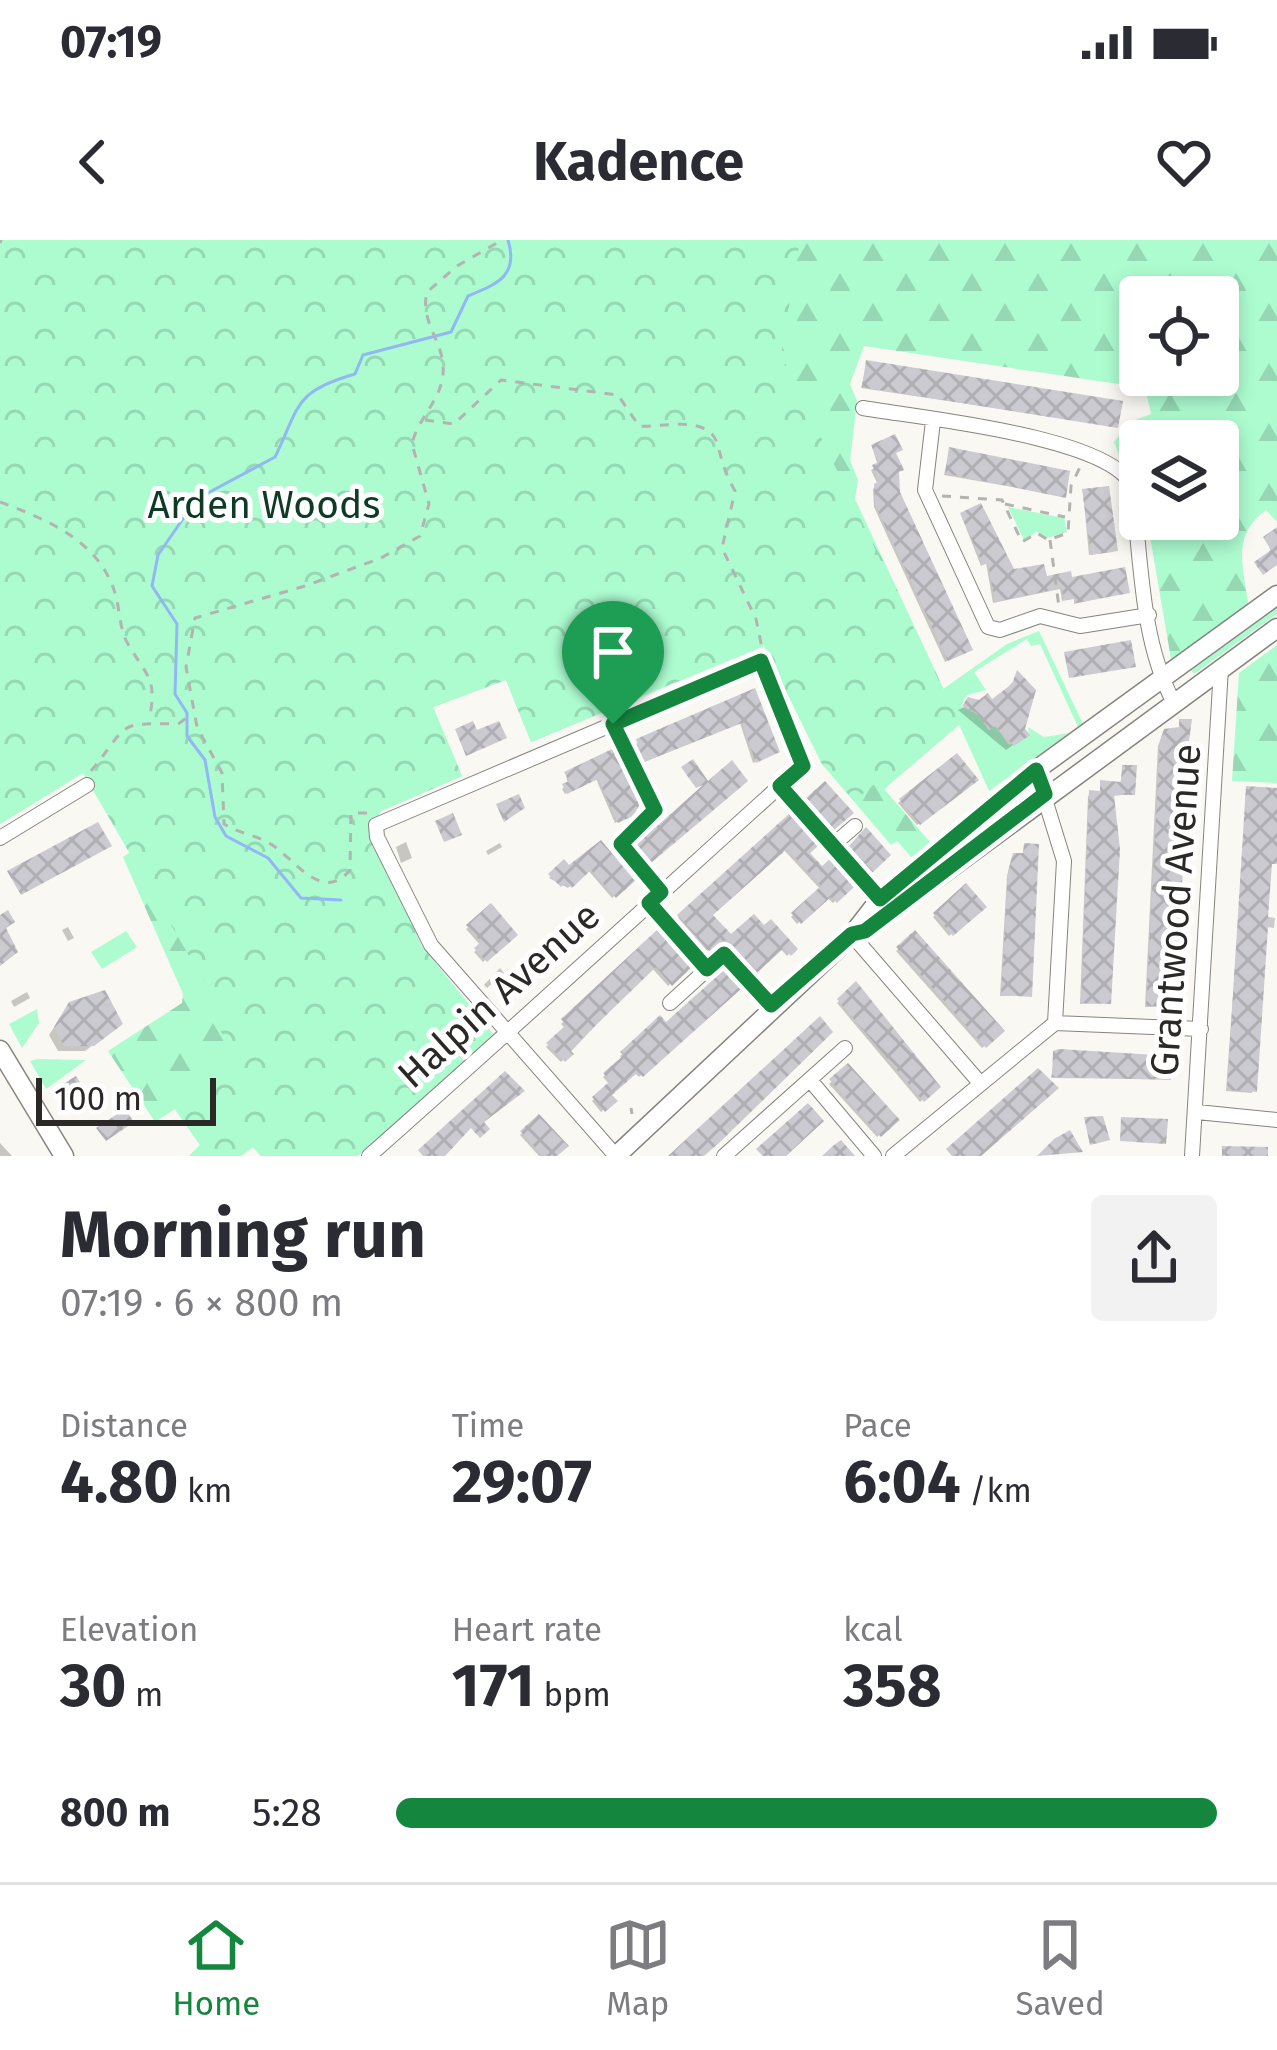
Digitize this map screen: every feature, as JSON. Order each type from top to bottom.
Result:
[{"type":"street","points":[[863,408],[1059,442],[1126,474],[1132,485],[1162,680],[1173,701]]},
{"type":"street","points":[[933,421],[925,490],[988,627],[1000,630],[1036,616],[1080,626],[1149,614]]},
{"type":"street","points":[[880,899],[780,786],[803,766],[762,656],[378,823],[422,931],[506,1034],[616,1156],[771,1005],[852,934],[880,899],[1036,770],[1277,595]]},
{"type":"street","points":[[852,934],[865,931],[1045,794],[1277,628]]},
{"type":"street","name":"Grantwood Avenue","points":[[1192,1156],[1221,668]]},
{"type":"street","points":[[613,724],[655,810],[622,846],[707,969]]},
{"type":"street","points":[[1036,770],[1064,861],[1055,1023]]},
{"type":"street","points":[[0,838],[87,785]]},
{"type":"street","name":"Halpin Avenue","points":[[369,1156],[780,786]]},
{"type":"street","points":[[833,845],[854,826]]},
{"type":"street","points":[[852,934],[980,1083]]},
{"type":"street","points":[[670,1003],[724,954],[771,1005]]},
{"type":"street","points":[[893,1156],[1055,1023],[1201,1029]]},
{"type":"street","points":[[724,1156],[845,1048]]},
{"type":"street","points":[[0,1050],[5,1073],[64,1156]]},
{"type":"street","points":[[810,1080],[874,1156]]},
{"type":"street","points":[[1197,1112],[1277,1120]]},
{"type":"path","points":[[378,823],[361,811],[351,812],[352,860],[346,877],[327,882],[303,874],[266,842],[224,824],[222,773],[193,713],[186,667],[195,618],[256,596],[305,586],[381,558],[420,536],[429,504],[412,456],[415,430],[433,405],[443,366],[428,325],[427,292],[457,266],[500,242]]},
{"type":"path","points":[[423,419],[454,424],[501,380],[525,380],[562,390],[617,394],[639,426],[693,425],[710,430],[723,474],[735,490],[722,548],[756,619],[762,656]]},
{"type":"path","points":[[1005,503],[1023,543],[1037,533],[1049,538],[1068,534],[1071,484],[1082,465]]},
{"type":"path","points":[[940,496],[959,493],[1067,517]]},
{"type":"path","points":[[0,502],[33,514],[89,548],[108,573],[128,644],[151,679],[148,720]]},
{"type":"path","points":[[1049,538],[1059,609]]},
{"type":"path","points":[[87,785],[128,724],[148,720],[178,724],[193,713]]},
{"type":"green space","name":"Arden Woods","points":[[0,240],[1277,240],[1277,522],[1266,510],[1243,542],[1249,609],[1171,659],[1151,540],[1239,540],[1239,420],[1135,420],[1151,414],[1147,396],[1239,396],[1239,276],[1119,276],[1119,384],[864,346],[850,384],[857,401],[850,460],[858,480],[855,499],[960,724],[884,789],[930,842],[912,858],[897,841],[891,845],[822,764],[764,646],[531,742],[506,680],[433,707],[462,776],[381,811],[370,828],[421,945],[493,1034],[358,1156],[261,1156],[253,1147],[241,1156],[189,1156],[200,1145],[175,1109],[155,1122],[108,1051],[182,1003],[183,994],[123,857],[132,851],[83,773],[0,824]]},
{"type":"green space","name":"Arden Woods","points":[[0,240],[800,240],[781,355],[960,724],[884,789],[877,782],[854,801],[822,764],[764,646],[531,742],[506,680],[433,707],[462,776],[381,811],[370,828],[421,945],[493,1034],[358,1156],[261,1156],[253,1147],[241,1156],[189,1156],[200,1145],[174,1108],[238,1056],[194,994],[206,985],[83,773],[0,824]]},
{"type":"green space","points":[[1008,507],[1064,518],[1067,532],[1044,539],[1036,531],[1025,542]]},
{"type":"green space","points":[[1277,607],[1277,614],[1194,674],[1190,669]]},
{"type":"green space","points":[[1039,631],[1083,724],[1078,727],[1040,644],[1031,646],[1027,639],[974,672],[986,690],[967,695],[961,706],[979,715],[989,730],[995,726],[1009,745],[1029,735],[1028,727],[1044,737],[1069,733],[989,791],[943,689],[1007,644]]},
{"type":"green space","points":[[1277,645],[1277,783],[1232,781],[1239,673]]},
{"type":"green space","points":[[126,931],[137,947],[102,969],[91,952]]},
{"type":"green space","points":[[37,1009],[39,1023],[22,1048],[9,1024]]},
{"type":"green space","points":[[86,1060],[46,1089],[30,1061]]},
{"type":"building","points":[[866,360],[1123,401],[1118,428],[862,387]]},
{"type":"building","points":[[895,434],[903,450],[896,453],[904,470],[899,472],[900,492],[973,650],[948,661],[875,504],[874,484],[879,481],[872,465],[879,462],[871,445]]},
{"type":"building","points":[[949,447],[1070,471],[1066,498],[945,473]]},
{"type":"building","points":[[1109,486],[1118,551],[1091,555],[1082,489]]},
{"type":"building","points":[[981,503],[1014,569],[1044,564],[1047,576],[1071,571],[1072,577],[1125,567],[1130,593],[1076,603],[1075,598],[1064,600],[1062,588],[995,602],[988,563],[983,565],[960,513]]},
{"type":"building","points":[[1277,527],[1277,565],[1263,575],[1254,562],[1271,550],[1263,537]]},
{"type":"building","points":[[1131,640],[1136,667],[1069,678],[1064,652]]},
{"type":"building","points":[[1017,670],[1036,690],[1025,729],[1030,735],[1014,746],[995,726],[989,730],[977,713],[962,706],[968,697],[979,700],[988,693],[992,699],[1012,684]]},
{"type":"building","points":[[755,688],[780,752],[756,763],[742,723],[644,762],[636,739]]},
{"type":"building","points":[[1179,719],[1192,719],[1182,791],[1187,791],[1177,980],[1172,979],[1171,1007],[1146,1006],[1160,741],[1164,729],[1179,727]]},
{"type":"building","points":[[473,721],[477,730],[499,721],[507,738],[466,756],[455,729]]},
{"type":"building","points":[[612,749],[640,804],[633,816],[618,823],[598,779],[567,794],[562,784],[569,781],[564,772]]},
{"type":"building","points":[[957,753],[979,780],[920,825],[899,799]]},
{"type":"building","points":[[693,759],[708,781],[732,760],[748,781],[651,863],[636,845],[703,785],[696,788],[681,767]]},
{"type":"building","points":[[1122,765],[1137,765],[1135,795],[1114,795],[1120,849],[1111,1004],[1081,1003],[1089,790],[1100,791],[1100,780],[1121,782]]},
{"type":"building","points":[[825,781],[854,813],[834,830],[806,798]]},
{"type":"building","points":[[1246,786],[1277,788],[1277,864],[1272,864],[1268,917],[1275,918],[1274,928],[1268,927],[1257,1092],[1227,1090]]},
{"type":"building","points":[[519,794],[525,808],[504,822],[496,804]]},
{"type":"building","points":[[453,813],[462,835],[444,842],[435,821]]},
{"type":"building","points":[[789,814],[818,846],[810,853],[822,866],[830,859],[854,887],[837,903],[831,897],[801,924],[791,913],[821,886],[787,849],[713,915],[731,934],[754,914],[764,925],[771,919],[798,949],[791,956],[784,948],[757,973],[727,939],[710,952],[677,915]]},
{"type":"building","points":[[98,822],[112,846],[21,895],[7,871]]},
{"type":"building","points":[[866,827],[891,855],[872,873],[849,846]]},
{"type":"building","points":[[601,840],[635,881],[616,898],[591,870],[572,888],[566,883],[561,887],[548,874],[564,859],[569,865]]},
{"type":"building","points":[[1024,843],[1039,844],[1032,997],[1001,995],[1008,871],[1013,853],[1023,853]]},
{"type":"building","points":[[966,883],[987,907],[953,936],[933,913]]},
{"type":"building","points":[[491,903],[518,935],[487,962],[474,948],[481,942],[466,925]]},
{"type":"building","points":[[8,910],[15,922],[6,928],[18,952],[0,966],[0,915]]},
{"type":"building","points":[[657,930],[691,968],[672,986],[656,967],[570,1050],[574,1054],[565,1062],[546,1043],[566,1025],[561,1019]]},
{"type":"building","points":[[915,930],[1005,1031],[986,1048],[896,947]]},
{"type":"building","points":[[724,970],[741,989],[643,1077],[638,1072],[612,1095],[618,1101],[605,1112],[592,1097],[610,1081],[603,1073],[624,1055],[620,1052],[660,1015],[666,1022]]},
{"type":"building","points":[[856,981],[941,1087],[924,1102],[837,999]]},
{"type":"building","points":[[105,990],[123,1024],[94,1046],[64,1046],[54,1027],[69,1002]]},
{"type":"building","points":[[820,1016],[833,1032],[719,1143],[704,1156],[668,1156]]},
{"type":"building","points":[[1053,1051],[1172,1056],[1171,1080],[1052,1077]]},
{"type":"building","points":[[848,1063],[900,1120],[881,1137],[829,1079]]},
{"type":"building","points":[[1038,1068],[1059,1088],[981,1156],[952,1156],[946,1149]]},
{"type":"building","points":[[505,1071],[525,1091],[484,1122],[490,1129],[480,1138],[471,1128],[445,1156],[423,1156],[418,1150]]},
{"type":"building","points":[[76,1076],[87,1094],[72,1104],[60,1086]]},
{"type":"building","points":[[808,1103],[824,1121],[786,1156],[763,1156],[756,1149]]},
{"type":"building","points":[[125,1109],[134,1122],[106,1141],[96,1128]]},
{"type":"building","points":[[539,1114],[569,1146],[557,1156],[543,1156],[520,1131]]},
{"type":"building","points":[[1103,1116],[1110,1140],[1090,1145],[1084,1117]]},
{"type":"building","points":[[1121,1117],[1168,1119],[1166,1144],[1120,1141]]},
{"type":"building","points":[[1070,1130],[1083,1152],[1037,1156],[1054,1139]]},
{"type":"building","points":[[841,1140],[855,1156],[822,1156],[834,1145]]},
{"type":"building","points":[[1222,1146],[1268,1147],[1268,1156],[1222,1156]]},
{"type":"waterway","points":[[341,900],[301,898],[268,858],[226,836],[215,817],[205,760],[187,736],[187,713],[175,694],[177,624],[152,586],[158,555],[206,494],[275,457],[309,395],[355,374],[363,355],[451,332],[468,296],[508,270],[508,240]]},
{"type":"route","points":[[761,661],[803,766],[780,786],[880,899],[1036,770],[1045,794],[865,931],[852,934],[771,1005],[724,954],[707,969],[649,903],[661,892],[621,844],[655,810],[613,724],[761,661]]}]
